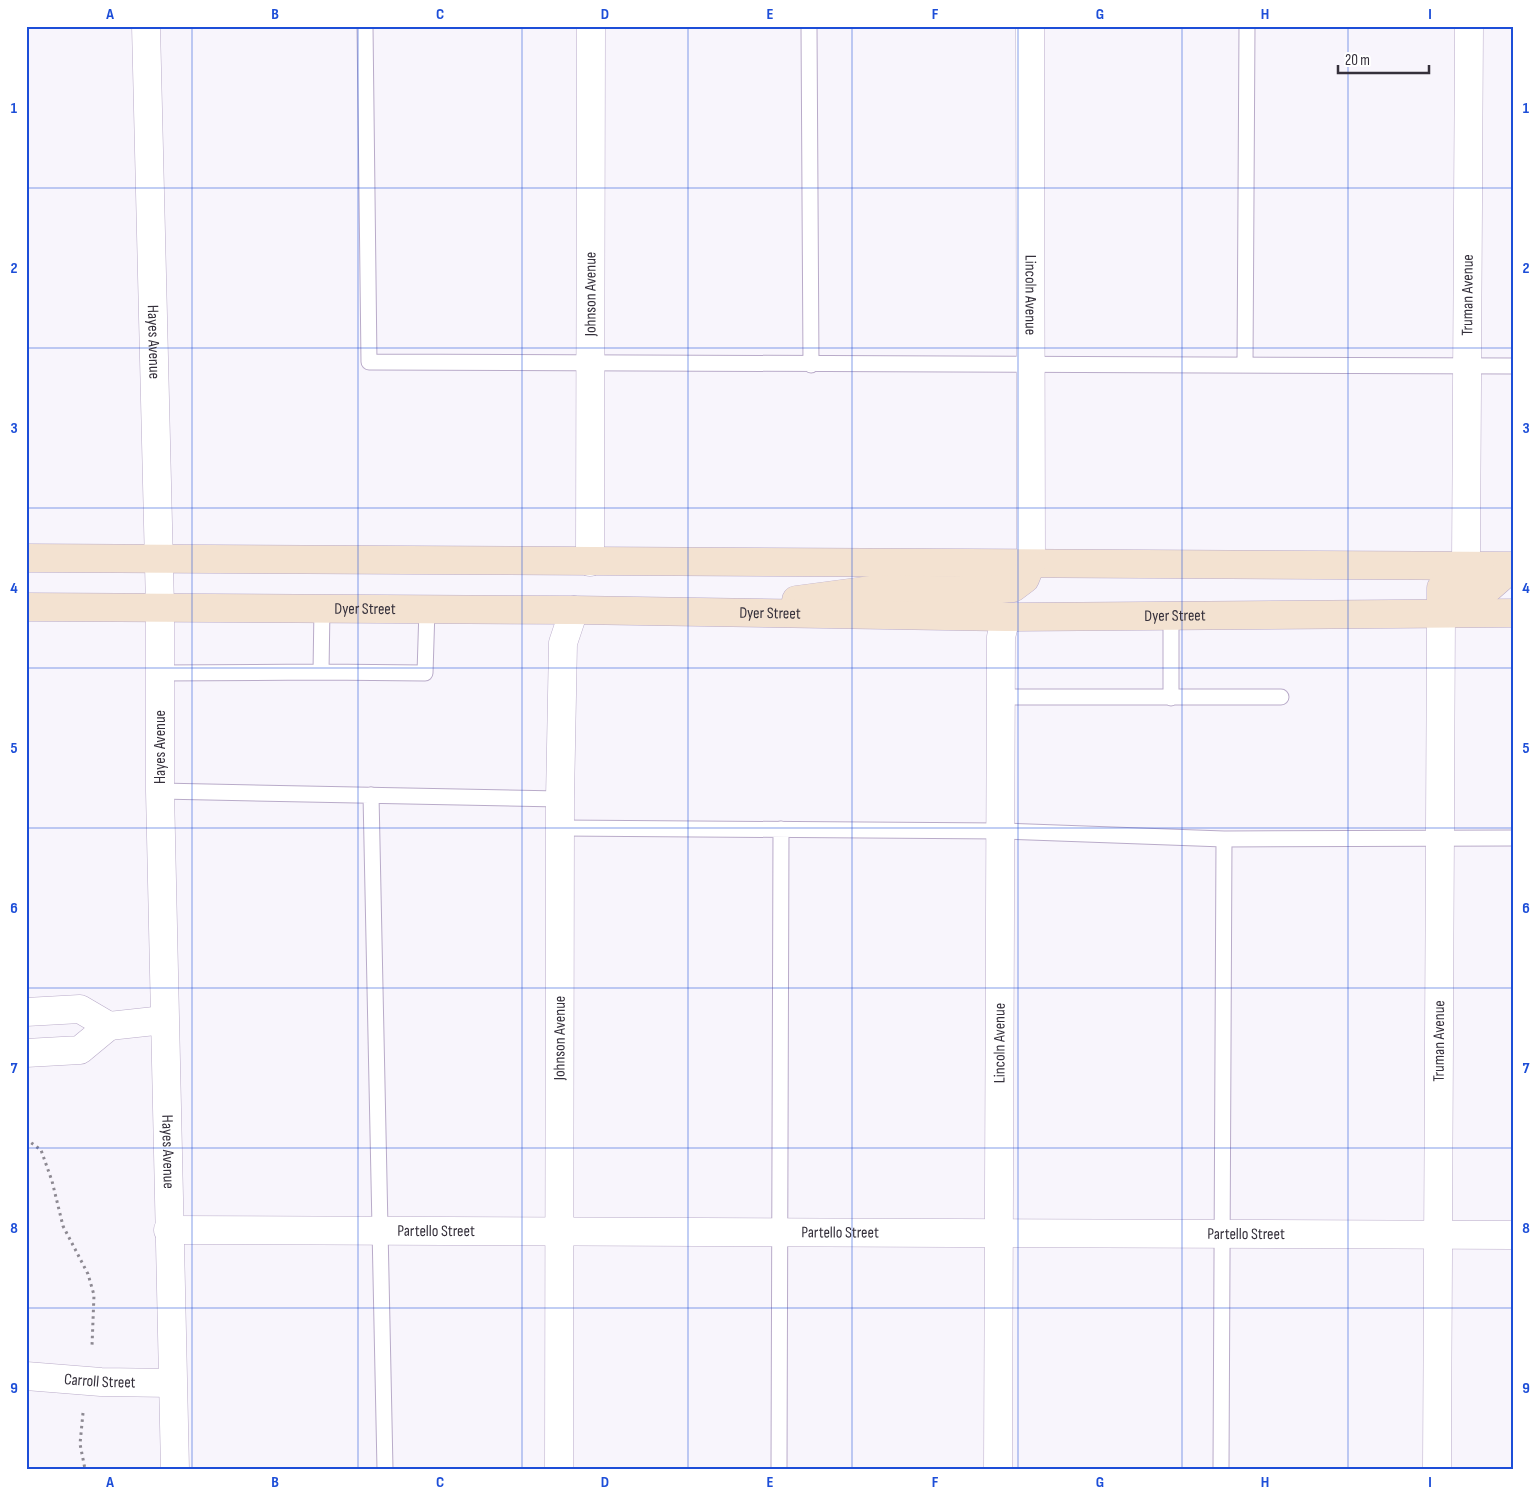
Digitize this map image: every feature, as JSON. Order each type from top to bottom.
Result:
[{"type":"main road","points":[[26,558],[1514,566]]},
{"type":"main road","points":[[759,613],[800,598],[880,590],[977,591],[1013,588],[1025,579],[1031,564]]},
{"type":"main road","points":[[1441,613],[1441,588],[1489,588],[1514,566]]},
{"type":"main road","name":"Dyer Street","points":[[26,607],[574,610],[1006,617],[1514,613]]},
{"type":"street","name":"Hayes Avenue","points":[[146,26],[160,607],[160,791],[168,1230],[175,1469]]},
{"type":"street","name":"Johnson Avenue","points":[[590,562],[591,26]]},
{"type":"street","name":"Lincoln Avenue","points":[[1030,26],[1031,564]]},
{"type":"street","name":"Truman Avenue","points":[[1466,565],[1469,26]]},
{"type":"street","name":"Johnson Avenue","points":[[559,1469],[561,1232],[560,799],[563,642],[574,610]]},
{"type":"street","name":"Truman Avenue","points":[[1437,1469],[1441,613]]},
{"type":"street","name":"Lincoln Avenue","points":[[998,1469],[1001,637],[1006,617]]},
{"type":"street","points":[[26,1012],[80,1009],[109,1026]]},
{"type":"street","points":[[26,1053],[80,1050],[109,1026],[164,1020]]},
{"type":"street","name":"Partello Street","points":[[168,1230],[1514,1235]]},
{"type":"street","name":"Carroll Street","points":[[26,1376],[101,1382],[172,1383]]},
{"type":"lane","points":[[365,26],[369,362],[1514,366]]},
{"type":"lane","points":[[810,26],[811,365]]},
{"type":"lane","points":[[1245,365],[1247,26]]},
{"type":"lane","points":[[321,672],[322,608]]},
{"type":"lane","points":[[160,673],[425,673],[427,609]]},
{"type":"lane","points":[[1171,616],[1171,698]]},
{"type":"lane","points":[[1001,697],[1281,697]]},
{"type":"lane","points":[[160,791],[560,799]]},
{"type":"lane","points":[[371,795],[385,1469]]},
{"type":"lane","points":[[560,828],[1001,830],[1224,839],[1514,838]]},
{"type":"lane","points":[[779,1469],[782,829]]},
{"type":"lane","points":[[1221,1469],[1224,839]]},
{"type":"path","points":[[26,471],[27,501]]},
{"type":"path","points":[[26,1139],[40,1150],[52,1181],[63,1226],[88,1274],[94,1296],[92,1346]]},
{"type":"path","points":[[84,1413],[80,1444],[85,1469]]}]
